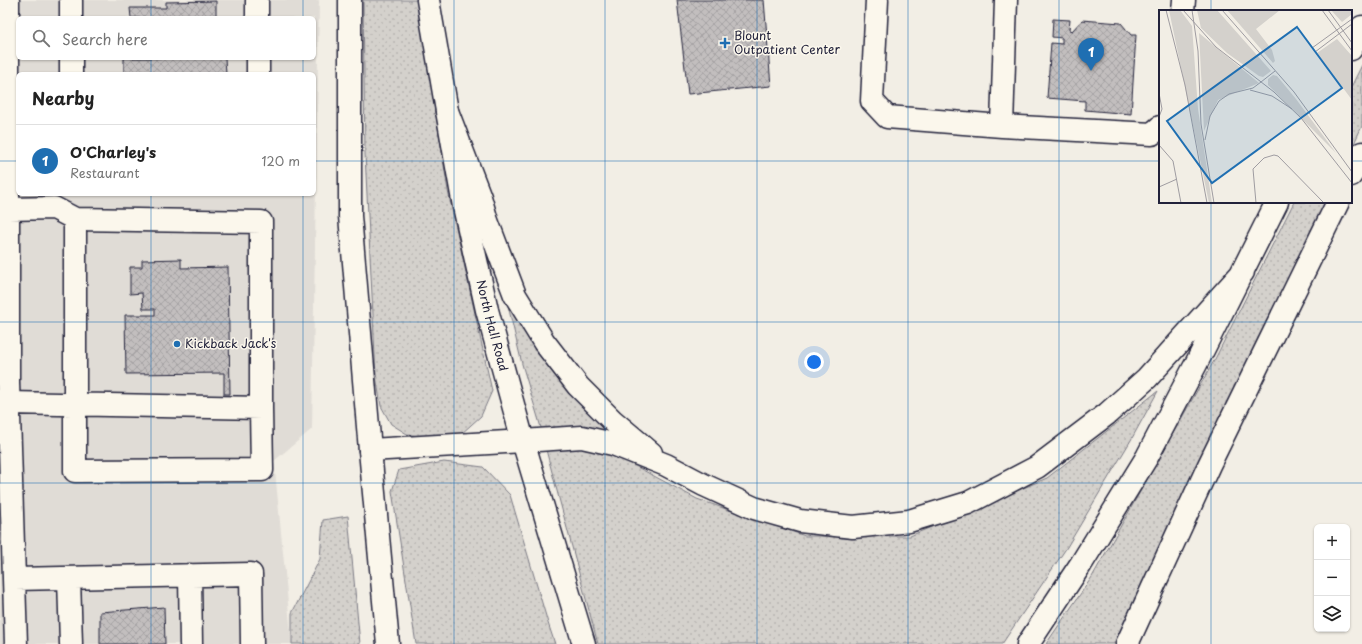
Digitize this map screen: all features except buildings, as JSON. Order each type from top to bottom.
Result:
[{"type":"main road","points":[[8,0],[8,209],[4,382],[9,403],[5,425],[10,580],[16,644]]},
{"type":"main road","points":[[71,0],[71,16]]},
{"type":"main road","points":[[257,0],[257,16]]},
{"type":"main road","points":[[350,0],[350,216],[388,644]]},
{"type":"main road","name":"North Hall Road","points":[[428,0],[464,206],[487,310],[584,644]]},
{"type":"main road","points":[[877,0],[872,101],[886,117],[1002,126],[1152,134],[1159,128]]},
{"type":"main road","points":[[1002,126],[1006,0]]},
{"type":"main road","points":[[1183,10],[1184,0]]},
{"type":"main road","points":[[1352,47],[1362,26]]},
{"type":"main road","points":[[71,60],[72,72]]},
{"type":"main road","points":[[258,60],[258,72]]},
{"type":"main road","points":[[447,111],[480,197],[486,221],[515,295],[544,342],[578,386],[613,421],[666,465]]},
{"type":"main road","points":[[1352,173],[1362,153]]},
{"type":"main road","points":[[1028,644],[1081,564],[1147,457],[1243,272],[1277,203]]},
{"type":"main road","points":[[1127,644],[1209,465],[1338,203]]},
{"type":"main road","points":[[8,209],[54,208],[75,219],[261,222],[262,470],[75,471],[75,219]]},
{"type":"main road","points":[[370,450],[582,438],[613,444],[666,465],[704,485],[754,508],[800,521],[853,527],[909,521],[968,503],[1037,467],[1107,414],[1146,378],[1243,272]]},
{"type":"main road","points":[[9,403],[261,408]]},
{"type":"main road","points":[[10,580],[251,574],[252,644]]},
{"type":"main road","points":[[190,575],[191,644]]},
{"type":"main road","points":[[70,578],[71,644]]},
{"type":"shaded area","points":[[0,0],[319,0],[316,184],[316,72],[16,72],[16,196],[316,196],[312,429],[274,461],[292,644],[0,644]]},
{"type":"shaded area","points":[[363,0],[418,0],[448,191],[492,391],[481,416],[461,434],[428,438],[407,434],[391,424],[381,406],[376,376],[365,154]]},
{"type":"shaded area","points":[[1362,65],[1362,126],[1352,148],[1352,85]]},
{"type":"shaded area","points":[[1293,203],[1326,203],[1114,644],[1046,644],[1092,577],[1215,359]]},
{"type":"shaded area","points":[[504,289],[622,443],[542,431],[522,364]]},
{"type":"shaded area","points":[[1158,391],[1131,440],[1067,547],[1002,644],[598,644],[545,446],[595,449],[624,460],[697,499],[805,536],[910,536],[1047,478]]},
{"type":"shaded area","points":[[444,462],[483,467],[510,495],[555,644],[416,644],[392,491],[399,470]]},
{"type":"shaded area","points":[[348,516],[360,644],[292,644],[292,613],[320,559],[323,520]]},
{"type":"place","name":"Blount Outpatient Center","points":[[725,43]]},
{"type":"place","name":"O'Charley's","points":[[1091,71]]},
{"type":"place","name":"Kickback Jack's","points":[[177,344]]}]
